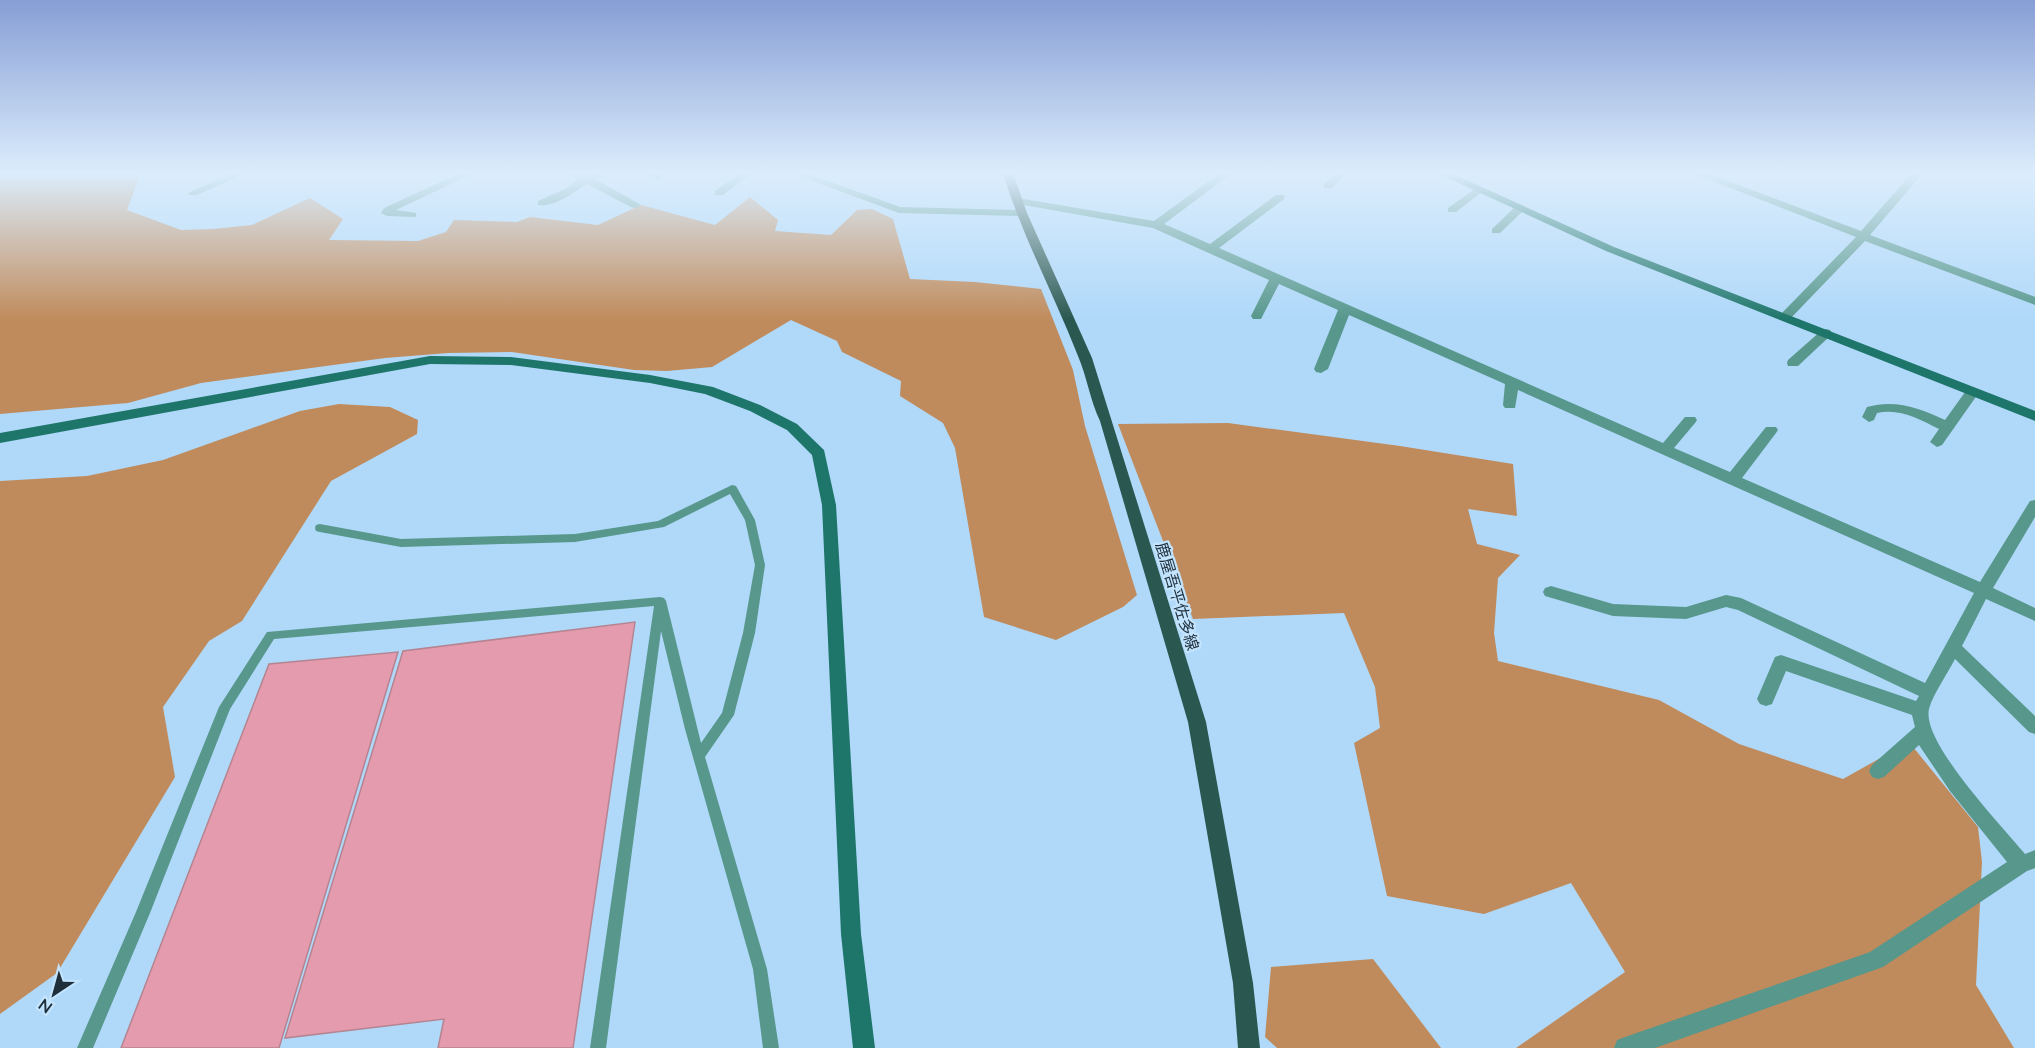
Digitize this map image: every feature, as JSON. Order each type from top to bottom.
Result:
[{"type":"main road","name":"鹿屋吾平佐多線","points":[[1027,222],[1086,358],[1197,722],[1243,983],[1249,1048]]},
{"type":"street","points":[[1133,222],[1156,225],[2035,615]]},
{"type":"street","points":[[1156,225],[1160,222]]},
{"type":"street","points":[[1211,249],[1247,222]]},
{"type":"street","points":[[1496,231],[1505,222]]},
{"type":"street","points":[[1551,222],[1610,249],[2035,416]]},
{"type":"street","points":[[1829,222],[2035,301]]},
{"type":"street","points":[[1785,317],[1875,222]]},
{"type":"street","points":[[1257,316],[1276,278]]},
{"type":"street","points":[[1321,369],[1345,308]]},
{"type":"street","points":[[1793,363],[1826,333]]},
{"type":"street","points":[[0,438],[429,360],[510,361],[662,381],[708,390],[755,408],[792,427],[819,453],[829,505],[851,934],[864,1048]]},
{"type":"street","points":[[1510,405],[1512,383]]},
{"type":"street","points":[[1938,442],[1973,391]]},
{"type":"street","points":[[1869,417],[1872,410],[1886,405],[1904,409],[1948,427]]},
{"type":"street","points":[[1665,450],[1690,420]]},
{"type":"street","points":[[1732,480],[1771,430]]},
{"type":"street","points":[[1625,1048],[1876,960],[2028,861],[1956,785],[1927,743],[1920,710],[1983,590],[2035,506]]},
{"type":"street","points":[[1551,592],[1613,610],[1686,613],[1726,601],[1741,604],[1929,693]]},
{"type":"street","points":[[1953,647],[2035,727]]},
{"type":"street","points":[[1766,699],[1781,662],[1920,710]]},
{"type":"street","points":[[1878,771],[1924,730]]},
{"type":"lane","points":[[320,528],[401,543],[575,538],[660,524],[732,489],[750,520],[760,565],[749,633],[728,715],[699,756]]},
{"type":"lane","points":[[660,601],[699,756],[760,969],[771,1048]]},
{"type":"lane","points":[[85,1048],[143,913],[225,707],[271,635],[660,601]]},
{"type":"lane","points":[[598,1048],[660,601]]},
{"type":"shaded area","points":[[0,222],[159,222],[181,230],[252,225],[259,222],[341,222],[329,240],[418,241],[446,232],[453,222],[572,222],[598,225],[605,222],[704,222],[715,225],[719,222],[777,222],[775,231],[831,235],[845,222],[894,222],[910,279],[975,282],[1041,289],[1073,370],[1085,426],[1137,595],[1123,607],[1056,640],[984,617],[955,448],[943,423],[900,396],[901,381],[842,352],[837,341],[791,320],[712,367],[667,371],[634,370],[512,352],[448,353],[385,358],[201,383],[128,403],[0,414]]},
{"type":"shaded area","points":[[339,404],[390,407],[418,420],[417,434],[331,481],[242,621],[209,641],[163,707],[175,777],[57,973],[0,1014],[0,481],[87,476],[163,460],[300,411]]},
{"type":"shaded area","points":[[1228,423],[1513,464],[1517,516],[1468,509],[1477,544],[1520,555],[1498,578],[1494,633],[1498,661],[1659,700],[1739,744],[1843,779],[1909,742],[1978,827],[1982,862],[1976,985],[2014,1048],[1516,1048],[1625,972],[1571,883],[1484,914],[1387,896],[1354,743],[1380,728],[1375,687],[1344,613],[1193,619],[1118,424]]},
{"type":"shaded area","points":[[1373,959],[1441,1048],[1277,1048],[1265,1037],[1271,967]]},
{"type":"building","points":[[635,622],[573,1048],[438,1048],[444,1019],[285,1038],[403,651]]},
{"type":"building","points":[[398,652],[279,1048],[121,1048],[269,664]]}]
